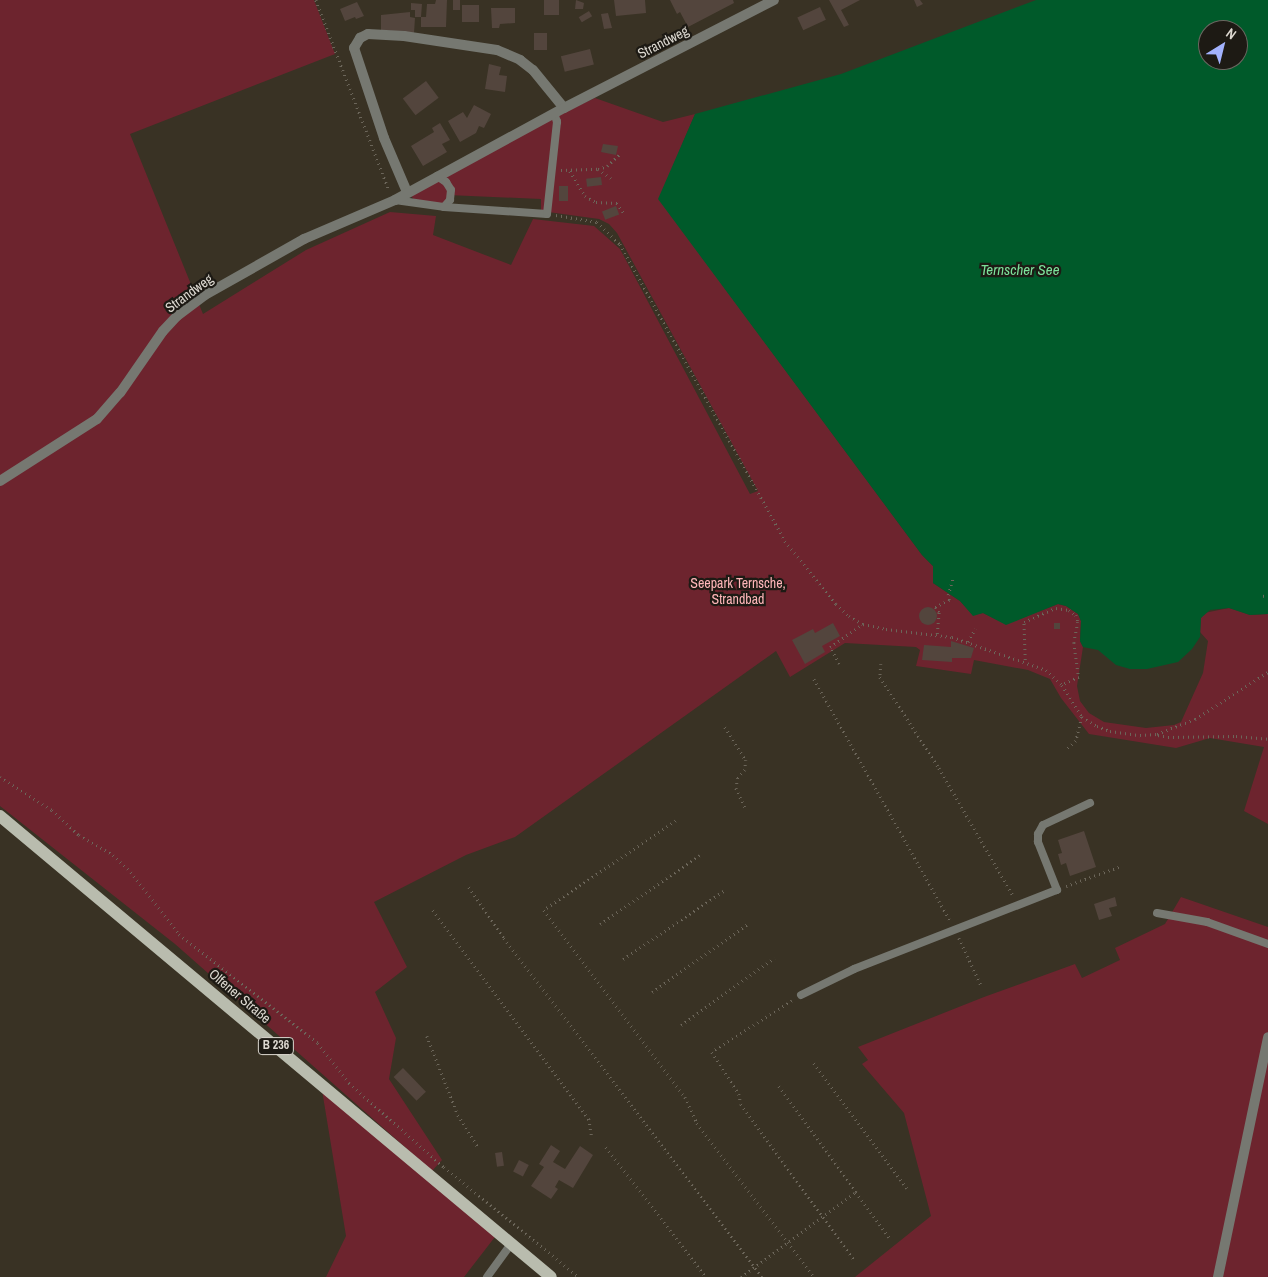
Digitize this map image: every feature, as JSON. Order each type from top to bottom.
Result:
[{"type":"main road","name":"Olfener Straße","points":[[0,816],[551,1277]]},
{"type":"street","name":"Strandweg","points":[[0,481],[97,419],[120,393],[163,331],[177,316],[206,296],[304,239],[395,200],[554,113],[774,0]]},
{"type":"street","points":[[407,192],[384,138],[354,48],[360,38],[368,34],[404,36],[497,50],[520,60],[533,70],[564,108]]},
{"type":"street","points":[[1218,1277],[1268,1037]]},
{"type":"lane","points":[[395,200],[444,207],[547,214],[557,122],[554,113]]},
{"type":"lane","points":[[437,176],[446,182],[451,190],[450,200],[444,207]]},
{"type":"lane","points":[[801,995],[854,969],[1057,890],[1038,842],[1038,834],[1043,825],[1090,803]]},
{"type":"lane","points":[[1157,913],[1208,922],[1268,944]]},
{"type":"lane","points":[[487,1277],[511,1244]]},
{"type":"path","points":[[316,0],[385,182],[395,200]]},
{"type":"path","points":[[552,169],[570,171],[598,169],[607,166],[621,153]]},
{"type":"path","points":[[598,169],[611,178]]},
{"type":"path","points":[[570,171],[585,196],[596,202],[617,203],[624,214]]},
{"type":"path","points":[[547,214],[597,222],[620,244],[785,541],[836,604],[849,616],[863,624],[886,629],[937,634],[968,642],[1046,670],[1062,685],[1082,716],[1096,726],[1110,731],[1140,735],[1157,734],[1195,719],[1268,672]]},
{"type":"path","points":[[937,634],[939,612],[935,607],[950,600],[948,595],[954,578]]},
{"type":"path","points":[[1263,596],[1268,595]]},
{"type":"path","points":[[1025,661],[1024,622],[1056,608],[1069,610],[1076,615],[1078,622],[1074,642],[1079,677],[1062,685]]},
{"type":"path","points":[[839,664],[830,647],[863,624]]},
{"type":"path","points":[[968,642],[975,629]]},
{"type":"path","points":[[881,664],[880,677],[939,768],[1019,906]]},
{"type":"path","points":[[814,679],[956,930],[982,987]]},
{"type":"path","points":[[1068,748],[1076,740],[1082,716]]},
{"type":"path","points":[[725,727],[746,760],[746,770],[738,778],[736,788],[746,807]]},
{"type":"path","points":[[1157,734],[1168,737],[1236,736],[1268,739]]},
{"type":"path","points":[[0,777],[52,810],[79,835],[113,855],[131,872],[179,934],[318,1043],[349,1084],[444,1167],[578,1277]]},
{"type":"path","points":[[676,821],[544,910],[685,1097],[697,1123],[814,1277]]},
{"type":"path","points":[[600,924],[700,855]]},
{"type":"path","points":[[1057,890],[1121,866]]},
{"type":"path","points":[[469,887],[504,938],[762,1277]]},
{"type":"path","points":[[624,959],[726,890]]},
{"type":"path","points":[[433,910],[589,1119],[592,1138]]},
{"type":"path","points":[[652,992],[749,922]]},
{"type":"path","points":[[681,1025],[774,958]]},
{"type":"path","points":[[801,995],[712,1052],[739,1094],[741,1104],[855,1261]]},
{"type":"path","points":[[427,1036],[458,1115],[478,1147]]},
{"type":"path","points":[[814,1063],[907,1188]]},
{"type":"path","points":[[777,1084],[888,1237]]},
{"type":"path","points":[[606,1147],[706,1277]]},
{"type":"path","points":[[741,1277],[856,1192]]},
{"type":"green space","name":"Seepark Ternsche, Strandbad","points":[[0,0],[314,0],[335,54],[130,134],[203,314],[306,250],[390,212],[436,216],[433,235],[511,265],[533,219],[594,226],[620,249],[750,494],[758,491],[617,233],[609,224],[599,219],[541,211],[541,199],[448,195],[444,204],[414,200],[412,197],[413,193],[560,114],[595,98],[663,122],[695,114],[659,199],[922,555],[933,566],[933,583],[960,601],[973,615],[983,613],[1006,624],[1058,604],[1066,606],[1078,614],[1081,621],[1080,641],[1083,647],[1077,686],[1080,701],[1089,713],[1104,722],[1146,728],[1174,725],[1181,722],[1203,673],[1208,641],[1200,632],[1201,618],[1204,613],[1229,608],[1250,615],[1268,614],[1268,824],[1244,811],[1264,747],[1210,738],[1176,748],[1089,734],[1061,698],[1050,679],[1028,670],[974,660],[971,674],[916,666],[920,650],[916,647],[845,643],[790,677],[776,651],[515,837],[466,855],[374,902],[407,967],[375,992],[396,1038],[389,1079],[442,1160],[432,1171],[175,944],[0,806]]},
{"type":"green space","points":[[1181,897],[1268,927],[1268,1277],[855,1277],[931,1216],[904,1113],[862,1064],[868,1060],[858,1047],[984,997],[1075,964],[1082,978],[1120,960],[1115,948],[1165,924]]},
{"type":"green space","points":[[321,1084],[498,1233],[464,1277],[326,1277],[346,1236]]},
{"type":"water","name":"Ternscher See","points":[[1036,0],[1268,0],[1268,614],[1250,615],[1229,608],[1210,610],[1201,618],[1200,637],[1192,649],[1178,662],[1147,669],[1130,669],[1116,665],[1098,650],[1083,647],[1080,641],[1081,621],[1078,614],[1066,606],[1058,604],[1006,625],[983,613],[973,616],[960,601],[933,583],[933,566],[922,555],[658,199],[695,114],[841,74]]},
{"type":"building","points":[[436,0],[447,0],[446,27],[421,27],[421,17],[426,17],[427,4],[435,4]]},
{"type":"building","points":[[453,0],[460,0],[460,10],[453,10]]},
{"type":"building","points":[[544,0],[559,0],[559,15],[544,15]]},
{"type":"building","points":[[576,0],[584,3],[583,9],[575,9]]},
{"type":"building","points":[[614,0],[645,0],[646,13],[616,16]]},
{"type":"building","points":[[670,0],[733,0],[734,3],[688,27],[680,12],[677,14]]},
{"type":"building","points":[[829,0],[860,0],[841,10],[849,25],[844,27]]},
{"type":"building","points":[[914,0],[920,0],[923,4],[917,7]]},
{"type":"building","points":[[357,2],[364,16],[345,21],[340,9]]},
{"type":"building","points":[[411,3],[422,4],[421,17],[415,17],[415,10],[411,10]]},
{"type":"building","points":[[462,5],[479,5],[479,22],[462,22]]},
{"type":"building","points":[[820,7],[826,20],[803,30],[797,18]]},
{"type":"building","points":[[491,8],[515,8],[515,23],[500,24],[499,28],[492,28]]},
{"type":"building","points":[[589,11],[592,16],[582,22],[579,17]]},
{"type":"building","points":[[410,12],[410,17],[415,18],[414,33],[381,30],[381,15]]},
{"type":"building","points":[[608,13],[612,28],[604,29],[601,14]]},
{"type":"building","points":[[534,33],[547,33],[547,50],[534,50]]},
{"type":"building","points":[[590,49],[594,65],[565,72],[561,56]]},
{"type":"building","points":[[489,64],[501,67],[499,75],[507,76],[505,92],[485,89]]},
{"type":"building","points":[[426,81],[439,98],[415,115],[403,98]]},
{"type":"building","points":[[474,105],[491,114],[484,128],[479,126],[476,133],[460,142],[448,121],[463,112],[467,118]]},
{"type":"building","points":[[440,123],[450,140],[442,144],[447,152],[423,166],[411,146],[434,132],[432,128]]},
{"type":"building","points":[[603,144],[618,146],[616,155],[601,152]]},
{"type":"building","points":[[601,177],[602,185],[587,187],[586,179]]},
{"type":"building","points":[[559,186],[568,186],[568,201],[559,201]]},
{"type":"building","points":[[616,206],[619,214],[605,220],[602,211]]},
{"type":"building","points":[[928,607],[934,610],[937,616],[934,622],[928,625],[922,622],[919,616],[922,610]]},
{"type":"building","points":[[833,623],[840,636],[822,646],[825,652],[805,664],[792,640],[813,629],[815,633]]},
{"type":"building","points":[[1054,623],[1060,623],[1060,629],[1054,629]]},
{"type":"building","points":[[951,641],[974,648],[971,658],[952,658],[952,662],[922,660],[924,645],[951,647]]},
{"type":"building","points":[[1084,831],[1096,867],[1070,876],[1066,863],[1061,865],[1058,854],[1062,853],[1058,840]]},
{"type":"building","points":[[1115,897],[1117,906],[1109,908],[1112,916],[1099,920],[1094,904]]},
{"type":"building","points":[[403,1068],[426,1092],[417,1101],[394,1077]]},
{"type":"building","points":[[551,1145],[560,1151],[553,1162],[565,1169],[580,1146],[593,1155],[573,1188],[559,1180],[555,1187],[558,1189],[551,1199],[531,1186],[544,1167],[539,1164]]},
{"type":"building","points":[[502,1152],[504,1166],[497,1167],[495,1153]]},
{"type":"building","points":[[519,1160],[529,1165],[523,1177],[513,1172]]}]
